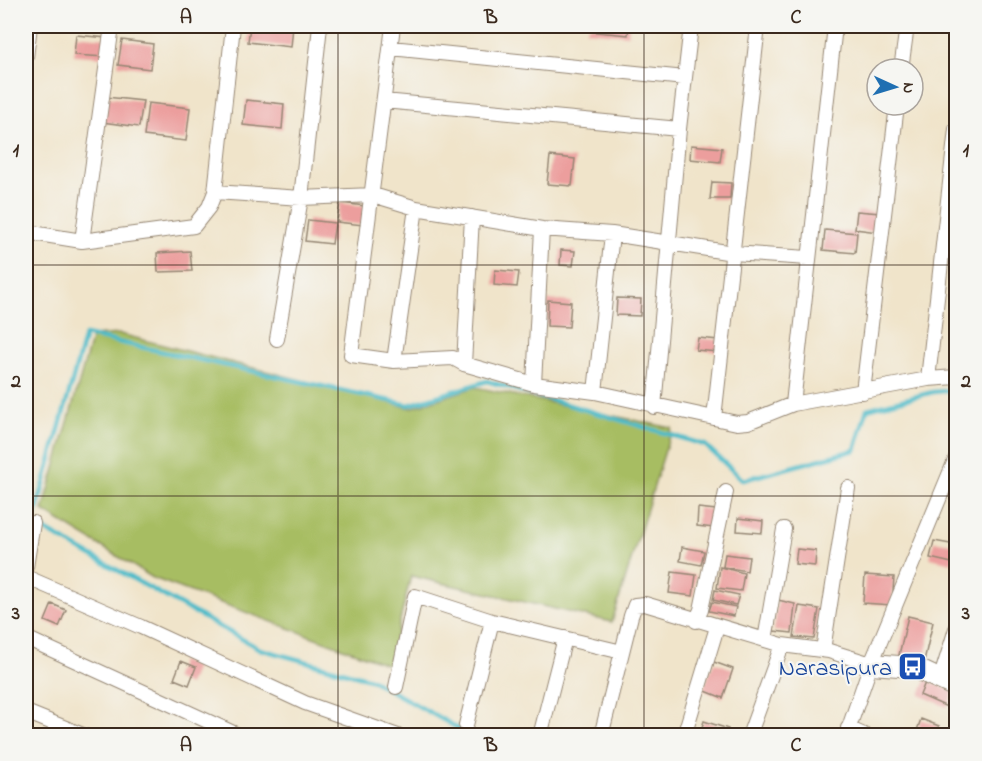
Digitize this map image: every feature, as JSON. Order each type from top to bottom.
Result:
[{"type":"street","points":[[26,57],[30,26]]},
{"type":"street","points":[[82,240],[112,26]]},
{"type":"street","points":[[26,232],[82,240],[194,226],[209,207],[215,192],[233,26]]},
{"type":"street","points":[[277,339],[301,198],[320,26]]},
{"type":"street","points":[[393,26],[351,355],[394,361],[453,358],[464,364],[534,384],[595,392],[730,423],[748,422],[793,404],[928,379],[957,377]]},
{"type":"street","points":[[654,407],[668,242],[691,26]]},
{"type":"street","points":[[714,418],[758,26]]},
{"type":"street","points":[[793,404],[835,26]]},
{"type":"street","points":[[902,57],[906,26]]},
{"type":"street","points":[[391,48],[685,78]]},
{"type":"street","points":[[384,101],[679,129]]},
{"type":"street","points":[[863,392],[896,117]]},
{"type":"street","points":[[928,379],[957,129]]},
{"type":"street","points":[[215,192],[301,198],[373,195],[416,208],[542,229],[612,234],[733,253],[808,258]]},
{"type":"street","points":[[394,361],[416,208]]},
{"type":"street","points":[[464,364],[472,217]]},
{"type":"street","points":[[534,384],[542,229]]},
{"type":"street","points":[[595,392],[612,234]]},
{"type":"street","points":[[866,735],[847,732],[871,664],[957,458]]},
{"type":"street","points":[[823,650],[848,488]]},
{"type":"street","points":[[696,621],[701,610],[726,492]]},
{"type":"street","points":[[26,567],[33,523]]},
{"type":"street","points":[[765,640],[784,529]]},
{"type":"street","points":[[26,577],[305,703],[398,735]]},
{"type":"street","points":[[396,687],[415,596],[492,621],[622,652]]},
{"type":"street","points":[[601,735],[635,604],[645,604],[782,645],[823,650],[871,664],[913,667],[948,683],[957,629]]},
{"type":"street","points":[[466,725],[492,621]]},
{"type":"street","points":[[684,735],[717,627]]},
{"type":"street","points":[[26,638],[240,735]]},
{"type":"street","points":[[540,735],[565,638]]},
{"type":"street","points":[[749,735],[782,645]]},
{"type":"street","points":[[26,712],[85,735]]},
{"type":"green space","points":[[120,334],[411,408],[475,387],[672,428],[612,622],[411,576],[389,665],[153,578],[43,511],[92,336]]},
{"type":"building","points":[[250,26],[293,26],[291,47],[248,42]]},
{"type":"building","points":[[588,26],[629,26],[628,35],[587,31]]},
{"type":"building","points":[[76,35],[107,38],[105,57],[74,55]]},
{"type":"building","points":[[122,40],[153,44],[150,69],[118,65]]},
{"type":"building","points":[[106,97],[143,101],[139,127],[102,122]]},
{"type":"building","points":[[246,100],[284,104],[282,129],[243,125]]},
{"type":"building","points":[[148,103],[190,108],[186,141],[144,136]]},
{"type":"building","points":[[691,145],[722,148],[720,162],[690,159]]},
{"type":"building","points":[[550,156],[575,159],[572,186],[547,184]]},
{"type":"building","points":[[712,182],[731,183],[730,199],[710,199]]},
{"type":"building","points":[[340,203],[365,206],[363,225],[337,222]]},
{"type":"building","points":[[857,211],[880,213],[878,232],[855,229]]},
{"type":"building","points":[[308,220],[335,223],[332,244],[305,241]]},
{"type":"building","points":[[825,230],[857,233],[855,253],[823,250]]},
{"type":"building","points":[[561,250],[575,251],[573,266],[560,265]]},
{"type":"building","points":[[190,251],[192,271],[158,272],[157,253]]},
{"type":"building","points":[[495,270],[519,272],[517,287],[494,285]]},
{"type":"building","points":[[617,298],[641,299],[640,316],[616,315]]},
{"type":"building","points":[[548,300],[571,302],[569,327],[547,326]]},
{"type":"building","points":[[698,338],[719,340],[718,352],[696,350]]},
{"type":"building","points":[[698,508],[716,510],[714,528],[697,526]]},
{"type":"building","points":[[738,518],[763,521],[762,533],[737,531]]},
{"type":"building","points":[[934,541],[956,545],[952,563],[930,558]]},
{"type":"building","points":[[682,547],[704,551],[701,565],[680,561]]},
{"type":"building","points":[[797,549],[816,551],[815,566],[795,564]]},
{"type":"building","points":[[725,554],[749,557],[747,571],[723,567]]},
{"type":"building","points":[[720,567],[744,573],[741,591],[717,588]]},
{"type":"building","points":[[672,572],[696,575],[693,596],[669,593]]},
{"type":"building","points":[[865,575],[894,577],[892,605],[863,603]]},
{"type":"building","points":[[715,590],[739,595],[736,605],[713,600]]},
{"type":"building","points":[[778,600],[795,604],[792,633],[774,631]]},
{"type":"building","points":[[712,602],[736,607],[734,616],[709,611]]},
{"type":"building","points":[[52,604],[66,610],[59,627],[45,621]]},
{"type":"building","points":[[799,606],[819,609],[814,639],[794,637]]},
{"type":"building","points":[[908,616],[933,622],[924,661],[899,655]]},
{"type":"building","points":[[181,661],[196,667],[189,685],[174,679]]},
{"type":"building","points":[[714,662],[733,669],[723,698],[703,690]]},
{"type":"building","points":[[926,680],[954,692],[947,707],[920,695]]},
{"type":"building","points":[[921,719],[939,726],[935,736],[915,736]]},
{"type":"building","points":[[704,721],[728,729],[726,736],[699,736]]},
{"type":"waterway","points":[[26,522],[33,523],[85,335],[409,405],[487,381],[705,445],[743,480],[855,450],[867,409],[933,392],[956,390]]},
{"type":"waterway","points":[[34,524],[260,649],[370,679],[472,736]]},
{"type":"place","name":"Narasipura","points":[[913,667]]}]
